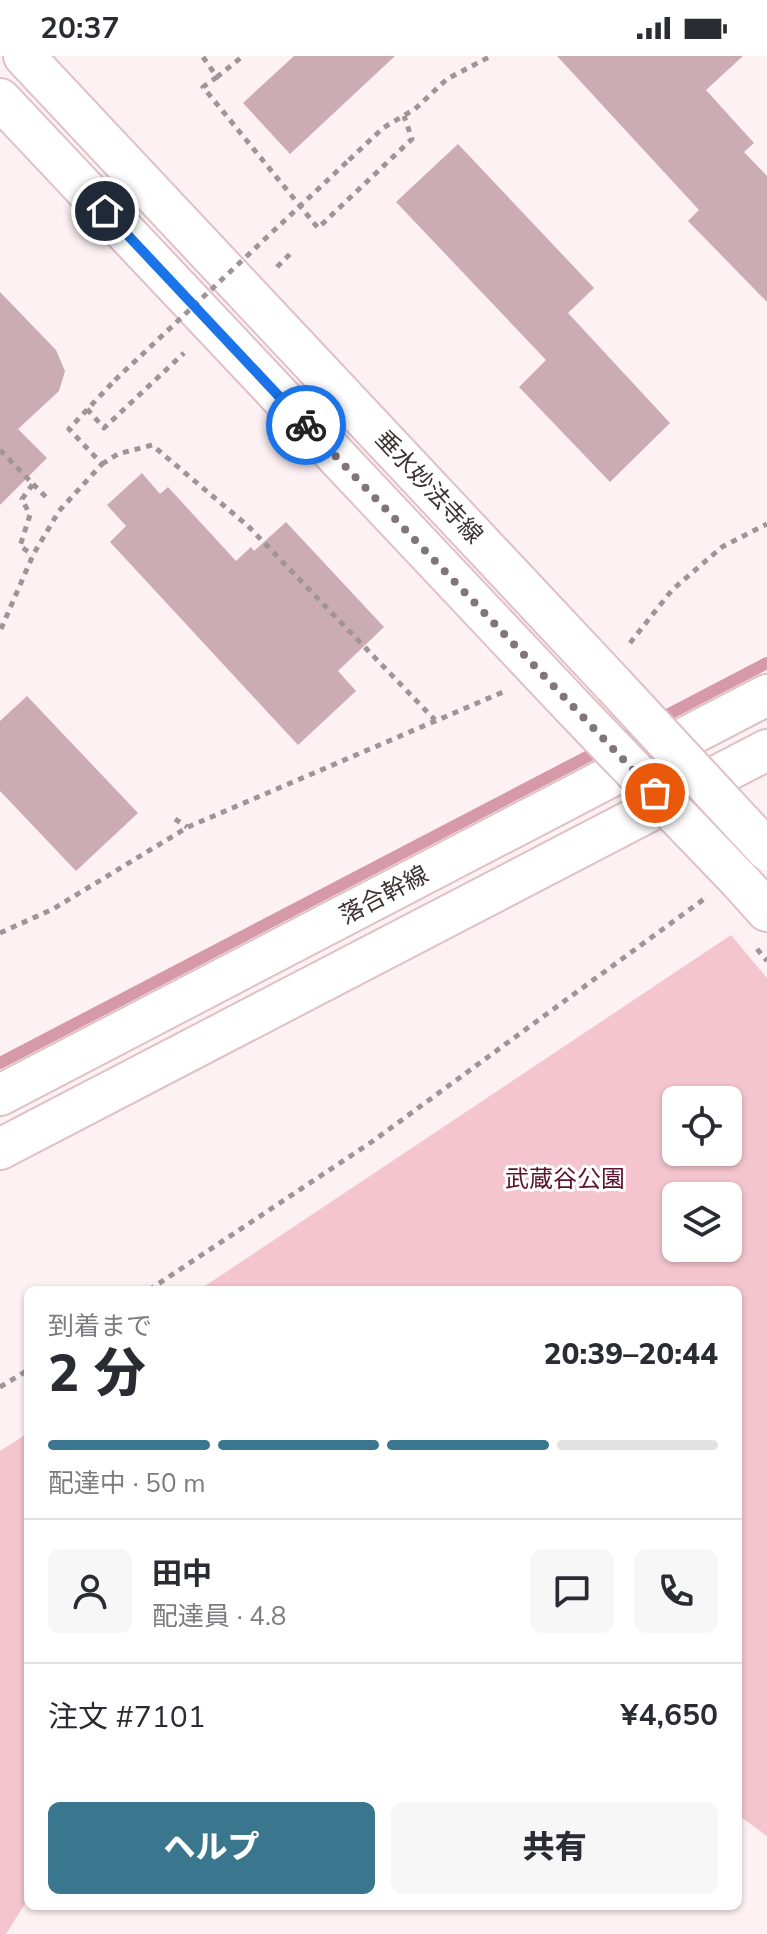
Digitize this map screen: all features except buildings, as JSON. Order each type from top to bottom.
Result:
[{"type":"street","name":"垂水妙法寺線","points":[[24,56],[619,668],[767,850]]},
{"type":"street","name":"垂水妙法寺線","points":[[0,99],[571,705],[725,888],[767,911]]},
{"type":"street","name":"落合幹線","points":[[0,1095],[767,695]]},
{"type":"street","name":"落合幹線","points":[[0,1149],[767,750]]},
{"type":"path","points":[[243,56],[203,87],[318,228],[412,139],[404,116]]},
{"type":"path","points":[[102,464],[69,429],[87,409],[383,128],[404,116],[447,79],[491,56]]},
{"type":"path","points":[[203,57],[217,77]]},
{"type":"path","points":[[275,269],[293,251]]},
{"type":"path","points":[[87,409],[104,428],[185,353]]},
{"type":"path","points":[[1,629],[33,555],[59,511],[102,464],[118,454],[152,445],[248,526],[435,720]]},
{"type":"path","points":[[0,450],[49,500]]},
{"type":"path","points":[[33,484],[22,499],[30,515],[20,546],[33,555]]},
{"type":"path","points":[[619,668],[672,590],[722,547],[767,524]]},
{"type":"path","points":[[0,933],[53,909],[188,827],[509,689]]},
{"type":"path","points":[[175,819],[188,827]]},
{"type":"path","points":[[155,1286],[373,1141],[725,888]]},
{"type":"path","points":[[0,1387],[24,1372]]},
{"type":"green space","name":"武蔵谷公園","points":[[731,935],[767,978],[767,1836],[742,1818],[742,1286],[205,1286]]},
{"type":"green space","points":[[24,1436],[24,1905],[6,1934],[0,1934],[0,1451]]},
{"type":"waterway","points":[[0,1063],[767,663]]},
{"type":"way so far","points":[[306,425],[655,793]]},
{"type":"route","points":[[105,211],[306,425]]}]
